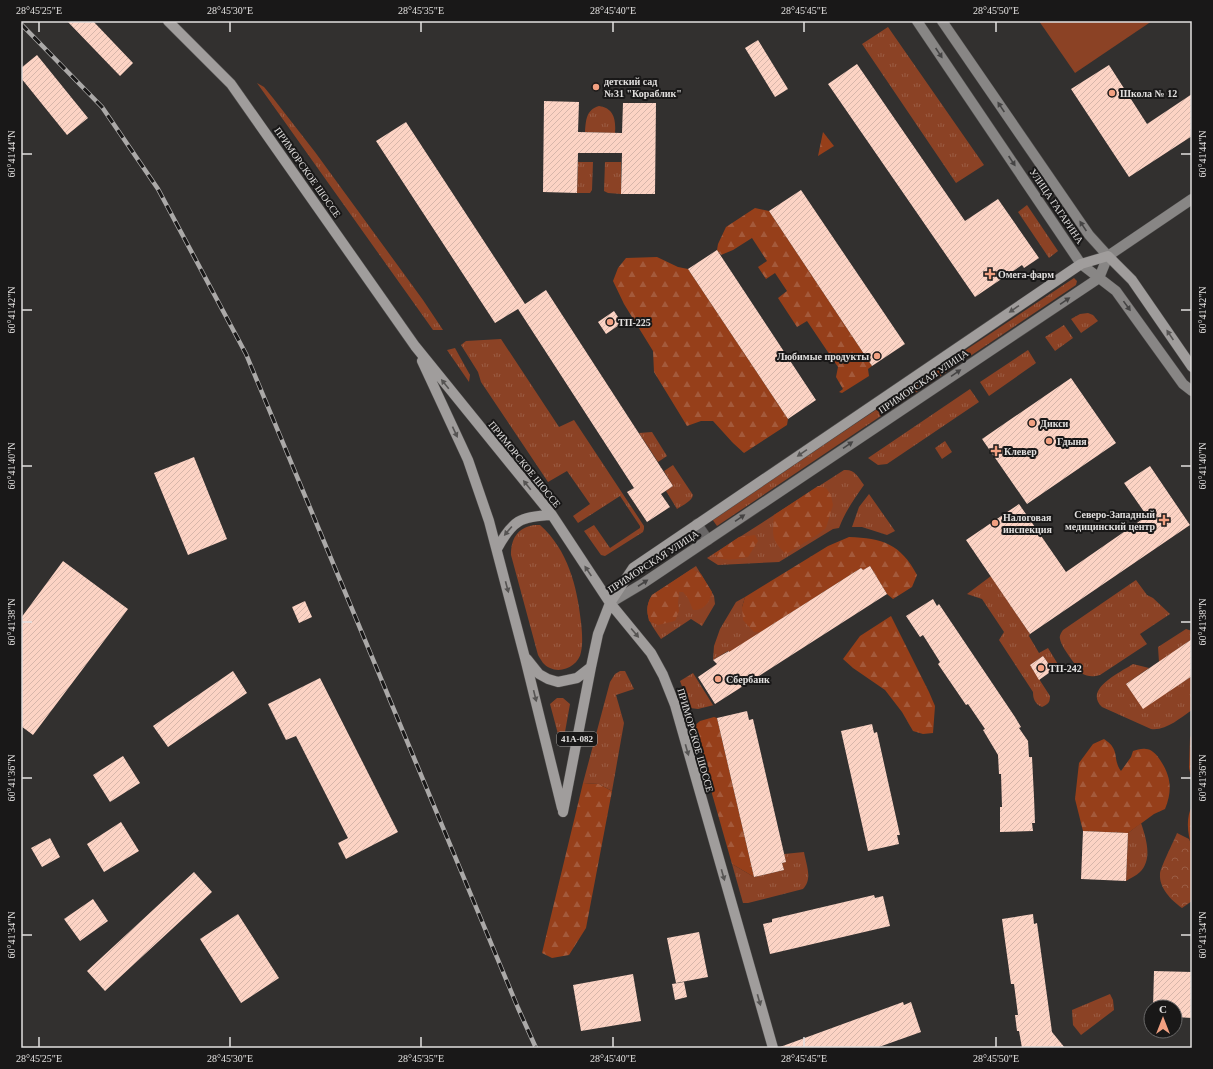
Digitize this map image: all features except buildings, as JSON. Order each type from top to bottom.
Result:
[{"type":"main road","name":"ПРИМОРСКОЕ ШОССЕ","points":[[168,21],[231,84],[415,346],[552,515],[610,603],[650,653],[663,675],[672,697],[773,1048]]},
{"type":"main road","name":"УЛИЦА ГАГАРИНА","points":[[917,21],[1082,264],[1116,291],[1183,384],[1192,391]]},
{"type":"main road","name":"УЛИЦА ГАГАРИНА","points":[[942,21],[1089,235],[1132,280],[1192,367]]},
{"type":"main road","name":"ПРИМОРСКАЯ УЛИЦА","points":[[610,603],[633,568],[1082,264],[1108,256],[1192,199]]},
{"type":"main road","points":[[1099,278],[1108,256]]},
{"type":"main road","name":"ПРИМОРСКАЯ УЛИЦА","points":[[610,603],[642,584],[1099,278]]},
{"type":"main road","name":"ПРИМОРСКОЕ ШОССЕ","points":[[415,346],[468,460],[489,521],[563,812],[591,667]]},
{"type":"main road","points":[[497,549],[505,534],[522,519],[534,515],[552,515]]},
{"type":"main road","points":[[525,658],[539,674],[548,679],[558,682],[577,678],[591,667],[598,634],[610,603]]},
{"type":"street","points":[[697,524],[708,540]]},
{"type":"green space","points":[[1039,21],[1152,21],[1075,73]]},
{"type":"green space","points":[[888,27],[984,165],[956,183],[862,44]]},
{"type":"green space","points":[[257,83],[264,87],[315,152],[423,300],[443,330],[433,330]]},
{"type":"green space","points":[[599,106],[608,109],[613,115],[615,133],[585,132],[586,120],[589,113],[591,110]]},
{"type":"green space","points":[[823,132],[834,146],[818,156]]},
{"type":"green space","points":[[578,162],[593,162],[592,190],[590,193],[577,193]]},
{"type":"green space","points":[[605,162],[621,162],[621,194],[608,193],[604,191]]},
{"type":"green space","points":[[1027,205],[1058,251],[1049,258],[1018,212]]},
{"type":"green space","points":[[755,208],[769,211],[872,366],[868,369],[869,376],[842,393],[839,392],[843,389],[836,377],[838,367],[807,321],[797,327],[778,298],[787,291],[775,273],[766,279],[758,267],[767,261],[752,238],[733,250],[721,255],[717,250],[718,244],[726,227]]},
{"type":"green space","points":[[657,257],[678,267],[688,269],[788,419],[787,425],[744,453],[713,421],[701,421],[687,426],[654,372],[653,351],[624,304],[613,281],[618,268],[626,258]]},
{"type":"green space","points":[[1074,278],[1077,281],[1076,285],[717,526],[712,519]]},
{"type":"green space","points":[[1088,313],[1093,315],[1098,321],[1081,333],[1071,319],[1080,314]]},
{"type":"green space","points":[[1064,325],[1073,338],[1055,351],[1045,337]]},
{"type":"green space","points":[[501,339],[559,427],[574,420],[644,526],[643,532],[605,556],[601,555],[584,531],[594,525],[610,548],[640,528],[640,526],[620,496],[578,523],[573,516],[590,504],[567,471],[548,482],[481,382],[478,372],[461,345],[466,341]]},
{"type":"green space","points":[[455,348],[470,375],[469,382],[447,350]]},
{"type":"green space","points":[[1028,350],[1036,363],[989,396],[980,382]]},
{"type":"green space","points":[[970,389],[979,402],[887,464],[878,465],[868,458]]},
{"type":"green space","points":[[652,432],[667,456],[658,462],[639,433]]},
{"type":"green space","points":[[945,441],[952,452],[942,459],[935,448]]},
{"type":"green space","points":[[673,465],[693,495],[689,501],[677,509],[666,491],[673,486],[664,471]]},
{"type":"green space","points":[[844,470],[854,472],[864,485],[847,511],[839,528],[833,529],[779,562],[718,565],[707,558]]},
{"type":"green space","points":[[818,486],[826,488],[831,495],[833,505],[826,528],[786,554],[775,540],[773,527],[774,515]]},
{"type":"green space","points":[[869,494],[895,531],[887,535],[862,527],[852,527],[859,507]]},
{"type":"green space","points":[[540,525],[558,546],[570,569],[577,595],[582,629],[582,648],[580,657],[569,667],[560,670],[555,670],[546,666],[538,655],[511,555],[512,544],[516,535],[528,526]]},
{"type":"green space","points":[[755,535],[758,541],[748,557],[721,559],[714,554],[739,537]]},
{"type":"green space","points":[[849,537],[881,541],[897,550],[904,556],[917,575],[912,587],[893,599],[887,594],[870,566],[863,570],[861,568],[761,632],[754,632],[743,620],[742,607],[745,597],[828,546]]},
{"type":"green space","points":[[696,566],[714,596],[715,604],[702,626],[691,619],[661,639],[651,623],[647,613],[649,601],[652,595]]},
{"type":"green space","points":[[692,569],[701,574],[712,592],[706,605],[700,609],[693,610],[688,598],[683,592],[679,592],[679,611],[675,621],[658,625],[649,621],[648,608],[652,595]]},
{"type":"green space","points":[[991,576],[1030,634],[1029,636],[1039,653],[1048,648],[1059,666],[1053,670],[1043,656],[1030,665],[1050,696],[1048,703],[1042,707],[1035,701],[1033,692],[999,640],[1004,632],[982,599],[967,594]]},
{"type":"green space","points":[[1136,580],[1147,595],[1153,598],[1170,614],[1140,634],[1147,644],[1100,675],[1090,676],[1081,673],[1061,643],[1060,637],[1063,630]]},
{"type":"green space","points":[[745,597],[742,607],[761,632],[731,655],[728,651],[713,660],[714,646],[720,629],[736,602]]},
{"type":"green space","points":[[891,616],[935,706],[933,733],[923,734],[913,731],[902,712],[885,690],[853,668],[843,659],[860,636]]},
{"type":"green space","points":[[1186,629],[1192,631],[1192,639],[1159,662],[1158,647]]},
{"type":"green space","points":[[1133,664],[1149,668],[1126,684],[1143,708],[1192,676],[1192,710],[1167,726],[1151,729],[1102,707],[1097,700],[1097,694],[1100,688],[1113,676]]},
{"type":"green space","points":[[620,671],[625,671],[634,689],[616,695],[624,723],[612,791],[599,784],[583,783],[610,682],[615,674]]},
{"type":"green space","points":[[693,673],[714,705],[698,709],[690,708],[680,681]]},
{"type":"green space","points":[[557,698],[563,698],[570,704],[563,743],[558,734],[550,704]]},
{"type":"green space","points":[[714,717],[717,718],[754,877],[732,864],[693,727],[700,721]]},
{"type":"green space","points":[[1192,733],[1192,781],[1189,768],[1190,738]]},
{"type":"green space","points":[[1104,739],[1113,747],[1118,767],[1121,771],[1131,757],[1133,751],[1148,749],[1155,753],[1166,770],[1168,776],[1170,789],[1168,802],[1165,809],[1154,814],[1128,833],[1083,831],[1075,799],[1079,763],[1093,744]]},
{"type":"green space","points":[[583,783],[599,784],[612,791],[586,928],[569,955],[552,958],[542,953]]},
{"type":"green space","points":[[1192,806],[1192,846],[1188,826]]},
{"type":"green space","points":[[1141,823],[1147,848],[1146,861],[1144,867],[1137,875],[1126,881],[1128,833]]},
{"type":"green space","points":[[1177,833],[1189,839],[1192,846],[1192,901],[1182,908],[1166,893],[1160,879],[1162,866]]},
{"type":"green space","points":[[804,852],[808,881],[803,889],[743,903],[732,864],[754,877],[784,870],[782,863],[786,862],[784,854]]},
{"type":"green space","points":[[1110,994],[1113,1000],[1114,1010],[1081,1035],[1073,1025],[1072,1010]]},
{"type":"railway","points":[[21,24],[102,107],[158,189],[246,354],[536,1048]]},
{"type":"place","name":"детский сад №31 \"Кораблик\"","points":[[596,87]]},
{"type":"place","name":"Школа № 12","points":[[1112,93]]},
{"type":"place","name":"Омега-фарм","points":[[990,274]]},
{"type":"place","name":"ТП-225","points":[[610,322]]},
{"type":"place","name":"Любимые продукты","points":[[877,356]]},
{"type":"place","name":"Дикси","points":[[1032,423]]},
{"type":"place","name":"Гдыня","points":[[1049,441]]},
{"type":"place","name":"Клевер","points":[[996,451]]},
{"type":"place","name":"Северо-Западный медицинский центр","points":[[1164,520]]},
{"type":"place","name":"Налоговая инспекция","points":[[995,523]]},
{"type":"place","name":"ТП-242","points":[[1041,668]]},
{"type":"place","name":"Сбербанк","points":[[718,679]]}]
